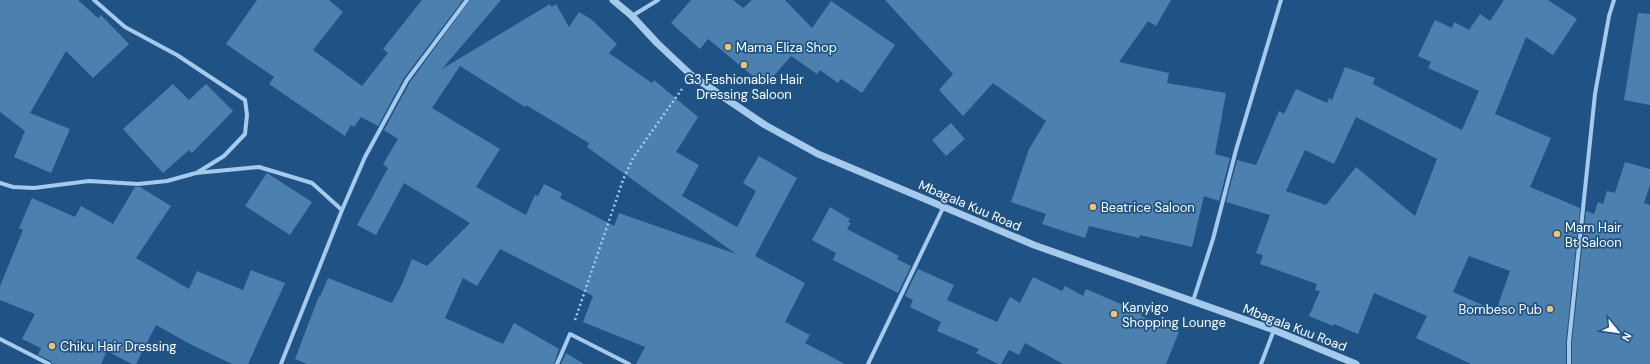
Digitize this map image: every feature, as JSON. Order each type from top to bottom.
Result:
[{"type":"street","points":[[94,0],[124,28],[177,55],[245,100],[247,115],[245,134],[224,156],[196,174]]},
{"type":"street","points":[[282,364],[342,210],[365,157],[407,80],[467,0]]},
{"type":"street","name":"Mbagala Kuu Road","points":[[613,0],[632,16],[657,43],[691,75],[765,125],[818,154],[943,208],[1034,245],[1274,330],[1356,364]]},
{"type":"street","points":[[632,16],[658,0]]},
{"type":"street","points":[[1193,301],[1213,239],[1236,150],[1282,0]]},
{"type":"street","points":[[1568,364],[1595,94],[1609,16],[1614,0]]},
{"type":"street","points":[[0,183],[13,187],[34,188],[89,181],[138,184],[166,181],[196,174],[259,167],[312,183],[342,210]]},
{"type":"street","points":[[868,364],[943,208]]},
{"type":"street","points":[[1261,364],[1274,330]]},
{"type":"street","points":[[557,364],[570,334],[629,364]]},
{"type":"street","points":[[0,339],[49,364]]},
{"type":"path","points":[[570,334],[584,299],[623,180],[633,158],[691,75]]},
{"type":"building","points":[[0,0],[78,0],[98,18],[101,15],[129,44],[93,78],[66,51],[30,113],[70,129],[51,173],[14,157],[25,131],[0,112]]},
{"type":"building","points":[[257,0],[329,0],[343,12],[313,50],[362,86],[388,53],[383,49],[422,0],[463,0],[404,78],[378,126],[361,117],[354,127],[351,125],[345,136],[269,84],[274,77],[226,44]]},
{"type":"building","points":[[470,0],[501,0],[442,69],[550,4],[551,7],[556,4],[569,27],[579,12],[591,19],[617,44],[609,53],[652,83],[654,80],[698,117],[676,152],[699,165],[682,196],[737,227],[756,191],[743,183],[759,156],[797,178],[755,256],[805,283],[785,322],[810,335],[805,343],[845,364],[636,364],[645,347],[583,322],[593,296],[500,249],[477,286],[463,278],[445,318],[503,344],[514,323],[559,349],[554,364],[307,364],[295,359],[319,296],[320,297],[328,278],[392,303],[402,284],[412,259],[427,266],[470,223],[404,183],[376,235],[357,225],[388,168],[383,164],[398,139],[384,130],[410,82]],"holes":[[[460,66],[525,107],[526,105],[589,143],[587,147],[736,254],[619,213],[614,226],[560,198],[562,193],[544,184],[538,196],[535,195],[526,215],[476,187],[500,149],[432,108]]]},
{"type":"building","points":[[691,0],[733,0],[743,8],[752,0],[785,0],[812,28],[831,1],[895,45],[862,93],[841,79],[838,83],[820,70],[817,74],[791,56],[765,86],[708,39],[700,49],[671,23]]},
{"type":"building","points":[[885,0],[1171,0],[1156,26],[1148,21],[1119,62],[1169,73],[1167,83],[1226,93],[1215,154],[1230,158],[1219,201],[1204,196],[1192,247],[1140,235],[1139,238],[1089,226],[1085,238],[1042,224],[1046,214],[1011,202],[1029,149],[1046,121],[993,83],[963,116],[939,90],[953,74]]},
{"type":"building","points":[[1504,0],[1548,0],[1577,19],[1553,55],[1526,37],[1495,114],[1551,138],[1530,187],[1580,208],[1566,342],[1566,364],[1471,364],[1416,338],[1427,316],[1374,293],[1358,334],[1309,316],[1320,291],[1315,290],[1317,284],[1260,264],[1263,255],[1256,253],[1270,215],[1226,202],[1237,160],[1256,165],[1279,111],[1284,114],[1296,89],[1327,103],[1329,98],[1332,100],[1345,67],[1375,78],[1373,84],[1462,130],[1479,91],[1428,68],[1431,62],[1418,56],[1435,20],[1452,28],[1454,22],[1469,30],[1480,14],[1490,21]],"holes":[[[1356,117],[1437,159],[1415,216],[1356,167],[1326,205],[1286,191],[1305,150],[1334,164]],[[1469,256],[1510,271],[1496,311],[1453,292]]]},
{"type":"building","points":[[1638,13],[1650,14],[1650,105],[1624,100]]},
{"type":"building","points":[[173,84],[189,100],[206,84],[233,111],[192,153],[189,150],[163,173],[123,129]]},
{"type":"building","points":[[951,123],[965,139],[946,156],[932,140]]},
{"type":"building","points":[[1625,162],[1650,169],[1650,185],[1644,203],[1650,205],[1650,364],[1572,364],[1572,342],[1586,211],[1594,214],[1598,202],[1603,204],[1607,191],[1615,193]]},
{"type":"building","points":[[267,173],[312,202],[290,235],[245,206]]},
{"type":"building","points":[[135,187],[140,187],[171,206],[136,258],[189,289],[197,271],[243,290],[251,270],[285,283],[248,364],[232,364],[192,345],[156,325],[136,364],[132,364],[107,351],[101,364],[52,364],[51,361],[38,355],[41,348],[22,339],[35,314],[0,300],[0,286],[23,230],[19,228],[32,198],[75,217],[81,206],[113,224]]},
{"type":"building","points":[[830,207],[850,219],[848,222],[851,223],[847,229],[899,256],[897,259],[911,266],[898,293],[833,260],[836,253],[812,240]]},
{"type":"building","points":[[918,269],[954,285],[947,300],[997,322],[1010,297],[1020,303],[1033,277],[1062,291],[1065,286],[1083,296],[1086,289],[1142,313],[1141,316],[1179,332],[1166,364],[1063,364],[1025,343],[1019,355],[1009,350],[1001,364],[998,364],[976,353],[979,349],[937,331],[941,322],[910,307],[913,300],[905,296]]},
{"type":"building","points":[[566,353],[584,364],[561,364]]},
{"type":"place","name":"Mama Eliza Shop","points":[[728,47]]},
{"type":"place","name":"G3 Fashionable Hair Dressing Saloon","points":[[744,65]]},
{"type":"place","name":"Beatrice Saloon","points":[[1093,207]]},
{"type":"place","name":"Mam Hair Bt Saloon","points":[[1557,234]]},
{"type":"place","name":"Bombeso Pub","points":[[1550,309]]},
{"type":"place","name":"Kanyigo Shopping Lounge","points":[[1114,314]]},
{"type":"place","name":"Chiku Hair Dressing","points":[[52,346]]}]
